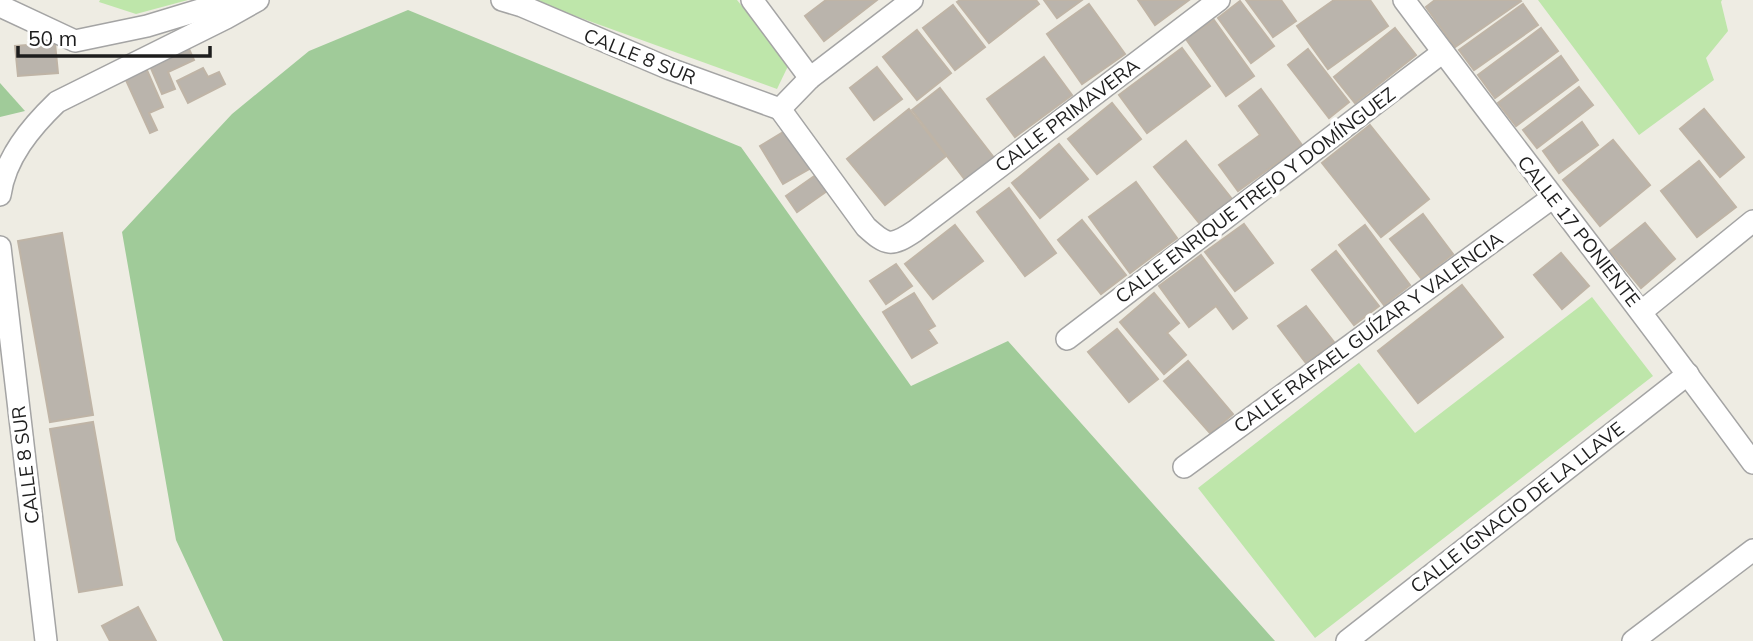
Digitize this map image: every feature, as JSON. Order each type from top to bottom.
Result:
[{"type":"street","points":[[0,5],[75,41],[148,26],[233,0]]},
{"type":"street","points":[[0,195],[10,162],[38,121],[57,102],[258,0]]},
{"type":"street","name":"CALLE 8 SUR","points":[[502,0],[670,69],[780,109]]},
{"type":"street","points":[[752,0],[810,78]]},
{"type":"street","points":[[780,109],[810,78],[912,0]]},
{"type":"street","name":"CALLE PRIMAVERA","points":[[780,109],[866,227],[881,240],[892,243],[915,230],[1219,0]]},
{"type":"street","name":"CALLE 17 PONIENTE","points":[[1404,0],[1753,463]]},
{"type":"street","name":"CALLE ENRIQUE TREJO Y DOMÍNGUEZ","points":[[1067,338],[1443,52]]},
{"type":"street","name":"CALLE RAFAEL GUÍZAR Y VALENCIA","points":[[1184,467],[1552,198]]},
{"type":"street","points":[[1641,312],[1753,221]]},
{"type":"street","name":"CALLE 8 SUR","points":[[0,247],[46,641]]},
{"type":"street","name":"CALLE IGNACIO DE LA LLAVE","points":[[1347,641],[1688,374]]},
{"type":"street","points":[[1633,641],[1753,550]]},
{"type":"green space","points":[[188,0],[136,14],[99,2]]},
{"type":"green space","points":[[531,0],[737,0],[789,64],[777,89]]},
{"type":"green space","points":[[1538,0],[1722,0],[1728,31],[1706,58],[1714,80],[1639,135]]},
{"type":"green space","points":[[408,10],[741,147],[911,386],[1008,341],[1275,641],[223,641],[176,540],[122,232],[232,114],[309,51]]},
{"type":"green space","points":[[0,83],[25,111],[0,117]]},
{"type":"green space","points":[[1592,297],[1653,376],[1315,638],[1198,488],[1359,363],[1415,433]]},
{"type":"building","points":[[826,0],[877,0],[824,41],[805,16]]},
{"type":"building","points":[[1036,0],[1039,4],[989,43],[957,2]]},
{"type":"building","points":[[1044,0],[1082,0],[1057,18]]},
{"type":"building","points":[[1138,0],[1189,0],[1155,25]]},
{"type":"building","points":[[1246,0],[1281,0],[1296,21],[1273,37]]},
{"type":"building","points":[[1334,0],[1370,0],[1388,26],[1328,69],[1297,26]]},
{"type":"building","points":[[1435,0],[1521,1],[1455,47],[1426,7]]},
{"type":"building","points":[[1240,1],[1274,46],[1251,63],[1218,18]]},
{"type":"building","points":[[1089,4],[1125,54],[1082,84],[1047,34]]},
{"type":"building","points":[[1523,4],[1538,25],[1474,70],[1459,50]]},
{"type":"building","points":[[953,5],[985,47],[955,70],[923,28]]},
{"type":"building","points":[[1214,20],[1254,76],[1226,96],[1186,39]]},
{"type":"building","points":[[1395,28],[1416,55],[1355,103],[1334,77]]},
{"type":"building","points":[[1541,28],[1558,51],[1495,98],[1478,75]]},
{"type":"building","points":[[917,30],[951,73],[917,100],[883,57]]},
{"type":"building","points":[[55,43],[58,73],[18,76],[15,46]]},
{"type":"building","points":[[1182,48],[1210,86],[1147,133],[1119,95]]},
{"type":"building","points":[[189,49],[194,60],[168,72],[175,89],[162,94],[150,66]]},
{"type":"building","points":[[1308,49],[1349,102],[1329,118],[1288,65]]},
{"type":"building","points":[[1561,56],[1578,80],[1516,126],[1498,103]]},
{"type":"building","points":[[1044,57],[1072,95],[1015,137],[987,99]]},
{"type":"building","points":[[877,67],[902,99],[874,120],[850,88]]},
{"type":"building","points":[[146,68],[163,107],[149,113],[157,130],[150,133],[125,78]]},
{"type":"building","points":[[203,68],[208,77],[219,72],[225,84],[188,103],[177,81]]},
{"type":"building","points":[[1579,87],[1593,105],[1537,148],[1523,130]]},
{"type":"building","points":[[940,88],[995,159],[966,181],[912,110]]},
{"type":"building","points":[[1261,89],[1302,145],[1238,191],[1219,165],[1260,135],[1239,106]]},
{"type":"building","points":[[1112,103],[1141,139],[1097,174],[1068,139]]},
{"type":"building","points":[[909,109],[946,156],[885,205],[847,159]]},
{"type":"building","points":[[1704,109],[1744,157],[1720,177],[1680,129]]},
{"type":"building","points":[[1582,122],[1598,145],[1559,173],[1543,151]]},
{"type":"building","points":[[1370,125],[1429,199],[1381,237],[1322,163]]},
{"type":"building","points":[[790,128],[813,167],[783,184],[760,146]]},
{"type":"building","points":[[1613,140],[1650,185],[1600,226],[1563,180]]},
{"type":"building","points":[[1186,141],[1232,199],[1200,224],[1154,167]]},
{"type":"building","points":[[1059,144],[1088,179],[1040,218],[1012,183]]},
{"type":"building","points":[[1699,161],[1736,207],[1697,237],[1661,191]]},
{"type":"building","points":[[816,175],[827,191],[797,212],[786,196]]},
{"type":"building","points":[[1136,182],[1177,238],[1130,273],[1089,217]]},
{"type":"building","points":[[1009,188],[1056,253],[1025,276],[977,212]]},
{"type":"building","points":[[1423,214],[1453,254],[1421,278],[1390,239]]},
{"type":"building","points":[[1082,220],[1126,275],[1101,294],[1058,240]]},
{"type":"building","points":[[1645,223],[1675,259],[1641,288],[1610,251]]},
{"type":"building","points":[[1244,224],[1273,263],[1235,291],[1205,252]]},
{"type":"building","points":[[955,225],[983,261],[933,299],[905,264]]},
{"type":"building","points":[[1365,225],[1410,285],[1384,305],[1339,245]]},
{"type":"building","points":[[62,233],[93,415],[50,422],[18,241]]},
{"type":"building","points":[[1336,251],[1379,306],[1354,325],[1312,270]]},
{"type":"building","points":[[1561,253],[1589,286],[1562,309],[1534,275]]},
{"type":"building","points":[[1201,255],[1247,318],[1233,329],[1216,306],[1189,327],[1159,286]]},
{"type":"building","points":[[896,264],[912,286],[886,304],[870,281]]},
{"type":"building","points":[[1462,285],[1503,337],[1418,403],[1378,351]]},
{"type":"building","points":[[914,293],[935,326],[928,330],[937,343],[912,358],[883,312]]},
{"type":"building","points":[[1154,293],[1179,323],[1167,333],[1186,355],[1164,374],[1120,322]]},
{"type":"building","points":[[1306,306],[1334,342],[1306,363],[1278,326]]},
{"type":"building","points":[[1117,329],[1158,379],[1129,402],[1088,352]]},
{"type":"building","points":[[1188,361],[1233,414],[1210,433],[1164,381]]},
{"type":"building","points":[[93,422],[122,585],[79,592],[50,429]]},
{"type":"building","points":[[138,607],[156,641],[110,641],[102,626]]}]
